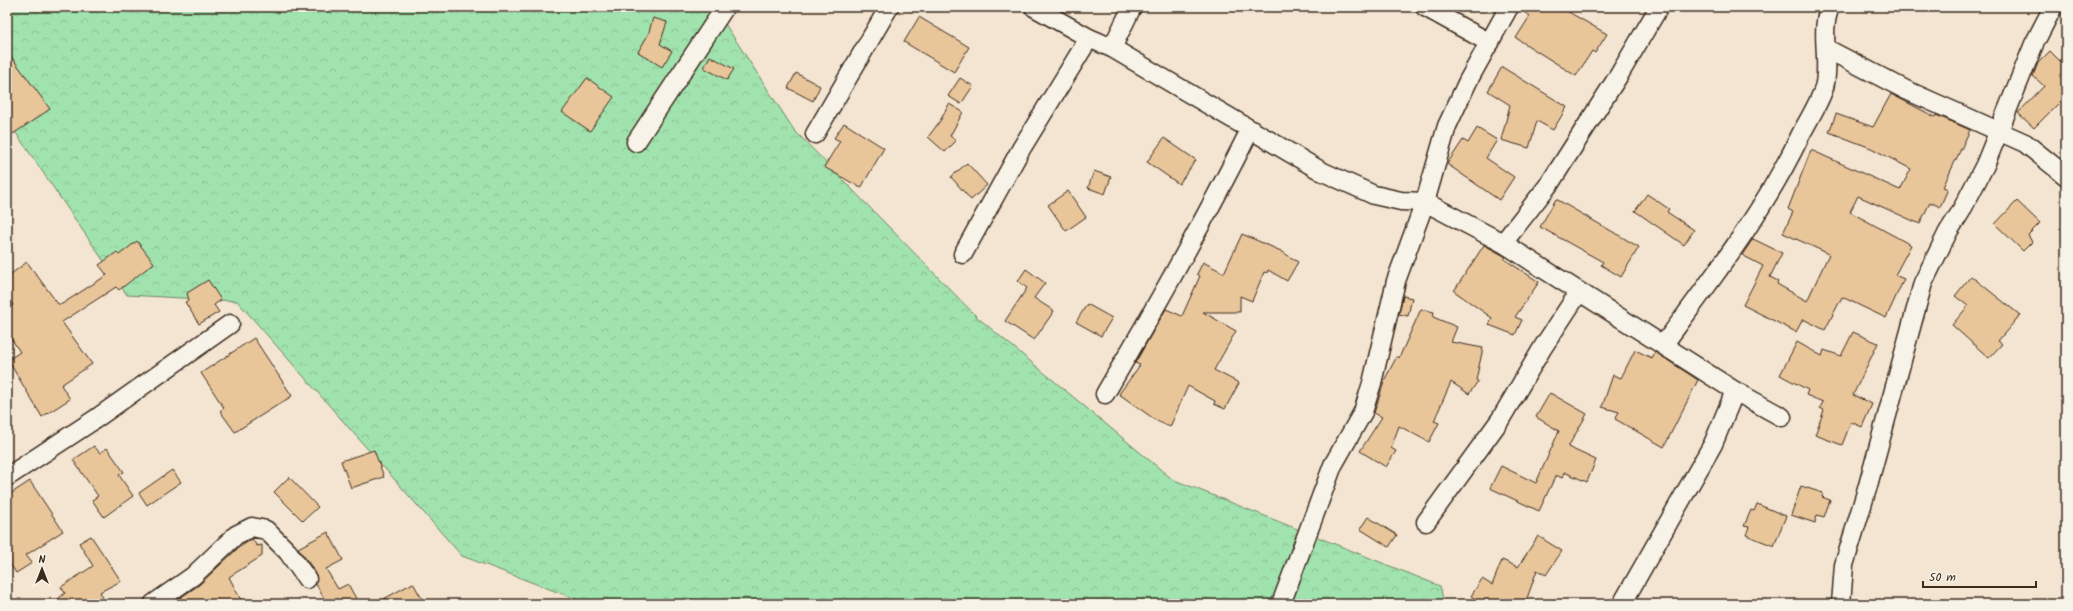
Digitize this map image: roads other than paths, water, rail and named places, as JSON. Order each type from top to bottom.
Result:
[{"type":"street","points":[[636,142],[725,7]]},
{"type":"street","points":[[815,134],[889,7]]},
{"type":"street","points":[[1034,7],[1089,38],[1112,48],[1321,171],[1374,195],[1401,201],[1425,202],[1503,244],[1664,344],[1735,391],[1782,417]]},
{"type":"street","points":[[1112,48],[1132,7]]},
{"type":"street","points":[[1425,7],[1490,43]]},
{"type":"street","points":[[1281,604],[1333,465],[1363,412],[1372,383],[1396,281],[1425,202],[1448,126],[1468,80],[1510,7]]},
{"type":"street","points":[[1503,244],[1550,183],[1619,75],[1659,7]]},
{"type":"street","points":[[1664,344],[1743,236],[1790,158],[1823,88],[1827,70],[1825,31],[1830,7]]},
{"type":"street","points":[[1841,604],[1844,565],[1867,489],[1923,283],[1948,232],[1960,213],[1985,165],[2034,44],[2053,7]]},
{"type":"street","points":[[963,254],[1021,149],[1089,38]]},
{"type":"street","points":[[1827,49],[1906,90],[2025,143],[2066,176]]},
{"type":"street","points":[[1105,394],[1170,284],[1219,194],[1250,130]]},
{"type":"street","points":[[1426,522],[1500,420],[1543,347],[1579,292]]},
{"type":"street","points":[[7,477],[94,420],[230,324]]},
{"type":"street","points":[[1622,604],[1713,444],[1735,391]]},
{"type":"street","points":[[153,604],[193,576],[236,535],[252,527],[266,530],[288,552],[307,579]]}]
